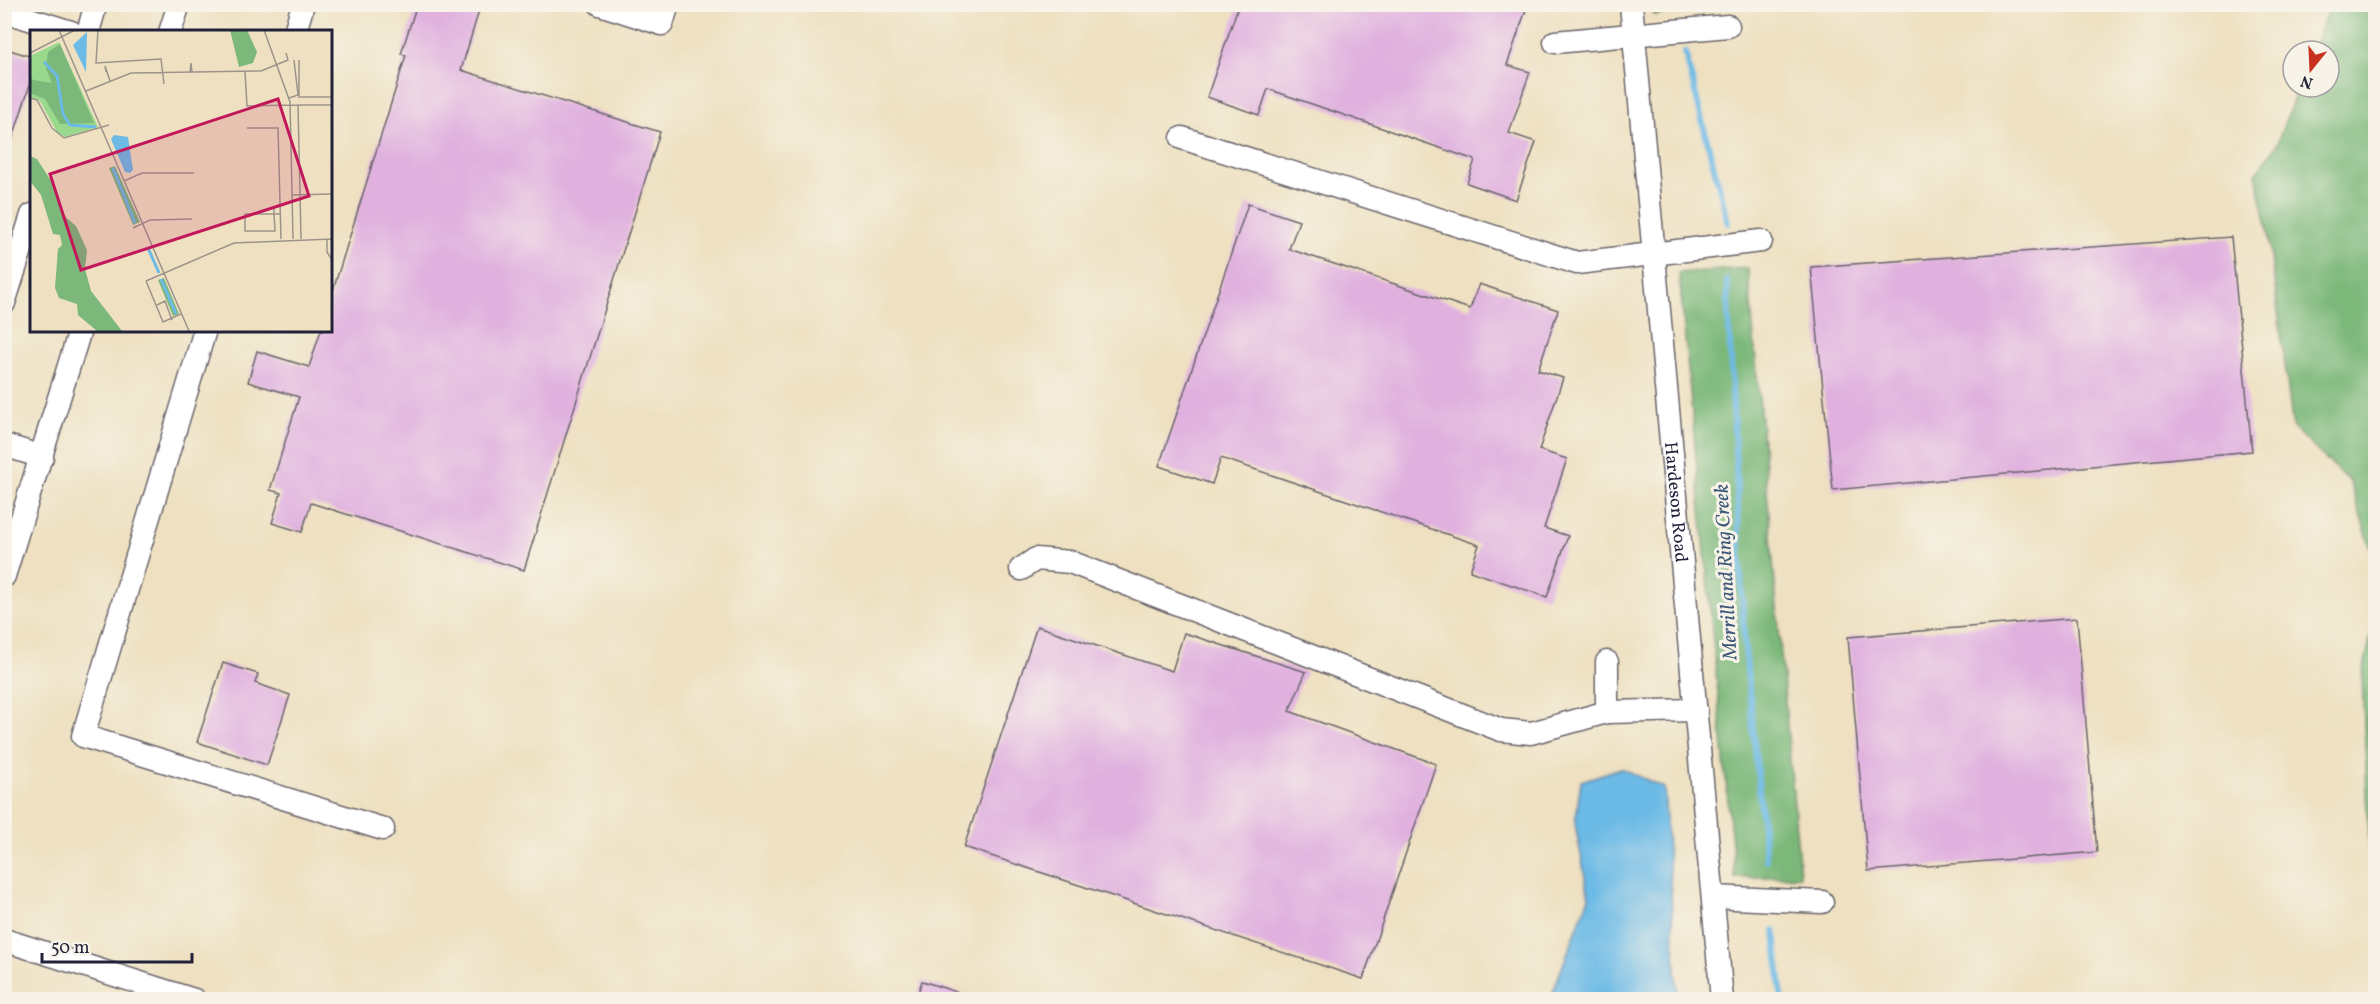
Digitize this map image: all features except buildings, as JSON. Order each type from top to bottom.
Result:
[{"type":"street","points":[[89,30],[96,4]]},
{"type":"street","points":[[171,30],[179,4]]},
{"type":"street","points":[[296,30],[303,4]]},
{"type":"street","points":[[600,4],[662,24],[668,4]]},
{"type":"street","name":"Hardeson Road","points":[[1631,4],[1722,999]]},
{"type":"street","points":[[4,11],[65,30]]},
{"type":"street","points":[[1555,42],[1728,26]]},
{"type":"street","points":[[1182,138],[1577,263],[1761,241]]},
{"type":"street","points":[[4,303],[30,221]]},
{"type":"street","points":[[4,576],[79,332]]},
{"type":"street","points":[[204,332],[82,736],[383,830]]},
{"type":"street","points":[[4,445],[42,457]]},
{"type":"street","points":[[1021,569],[1036,559],[1070,562],[1501,730],[1532,733],[1607,712],[1696,711]]},
{"type":"street","points":[[1607,662],[1607,712]]},
{"type":"street","points":[[1713,897],[1822,902]]},
{"type":"street","points":[[4,940],[194,999]]},
{"type":"green space","points":[[1653,5],[1709,5],[1710,10],[1654,15]]},
{"type":"green space","points":[[2330,5],[2375,5],[2375,562],[2350,482],[2293,428],[2267,226],[2256,173],[2276,146],[2294,99],[2341,99],[2341,39],[2317,39]]},
{"type":"green space","points":[[1748,268],[1800,876],[1735,878],[1679,273]]},
{"type":"green space","points":[[2375,616],[2375,884],[2370,862],[2362,677]]},
{"type":"water","points":[[1621,768],[1664,788],[1678,999],[1550,999],[1589,897],[1575,824],[1581,781]]},
{"type":"waterway","name":"Merrill and Ring Creek","points":[[1685,52],[1728,223]]},
{"type":"waterway","name":"Merrill and Ring Creek","points":[[1727,281],[1744,638],[1766,860]]},
{"type":"waterway","name":"Merrill and Ring Creek","points":[[1775,931],[1782,1000]]}]
